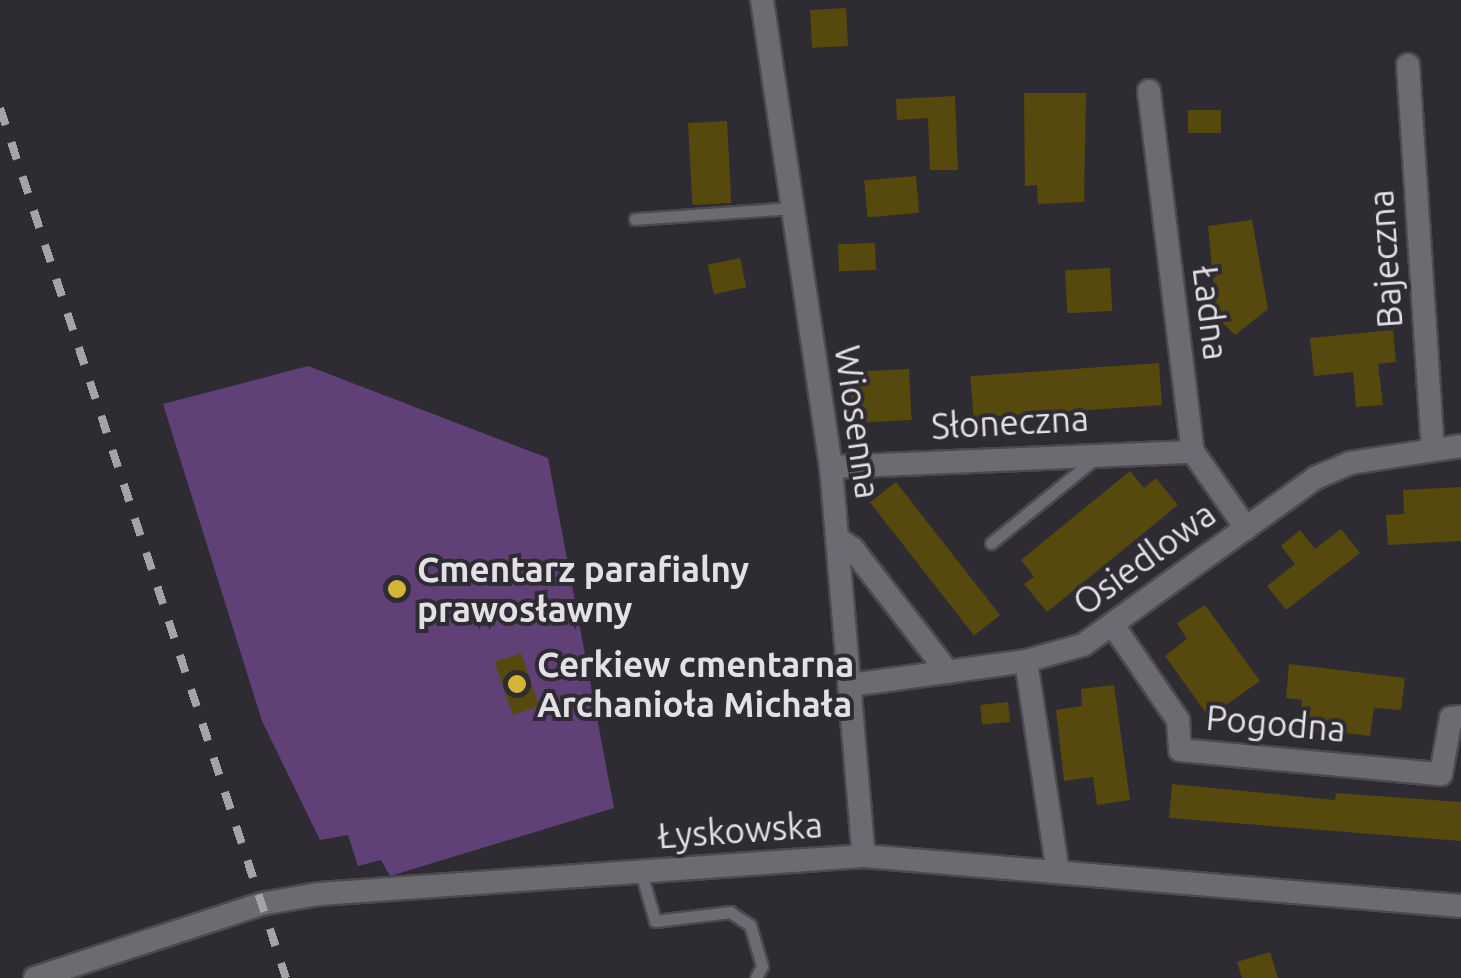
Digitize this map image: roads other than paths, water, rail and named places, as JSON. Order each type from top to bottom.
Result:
[{"type":"street","name":"Wiosenna","points":[[762,0],[831,467],[864,856]]},
{"type":"street","name":"Bajeczna","points":[[1408,65],[1433,448]]},
{"type":"street","name":"Ładna","points":[[1149,90],[1193,452],[1246,528]]},
{"type":"street","name":"Osiedlowa","points":[[851,685],[1026,661],[1115,628],[1315,478],[1350,464],[1461,446]]},
{"type":"street","name":"Słoneczna","points":[[831,467],[1102,452],[1193,452]]},
{"type":"street","points":[[838,540],[852,548],[948,672]]},
{"type":"street","name":"Pogodna","points":[[1115,628],[1178,720],[1180,750],[1441,774],[1451,718],[1461,717]]},
{"type":"street","points":[[1026,661],[1058,872]]},
{"type":"street","name":"Łyskowska","points":[[35,978],[261,904],[319,894],[864,856],[1461,906]]},
{"type":"lane","points":[[636,219],[792,208]]},
{"type":"lane","points":[[991,542],[1102,452]]},
{"type":"lane","points":[[641,872],[654,921],[730,912],[750,925],[762,966],[756,978]]},
{"type":"railway","points":[[0,108],[286,978]]},
{"type":"place","name":"Cmentarz parafialny prawosławny","points":[[397,589]]},
{"type":"place","name":"Cerkiew cmentarna Archanioła Michała","points":[[517,684]]}]
